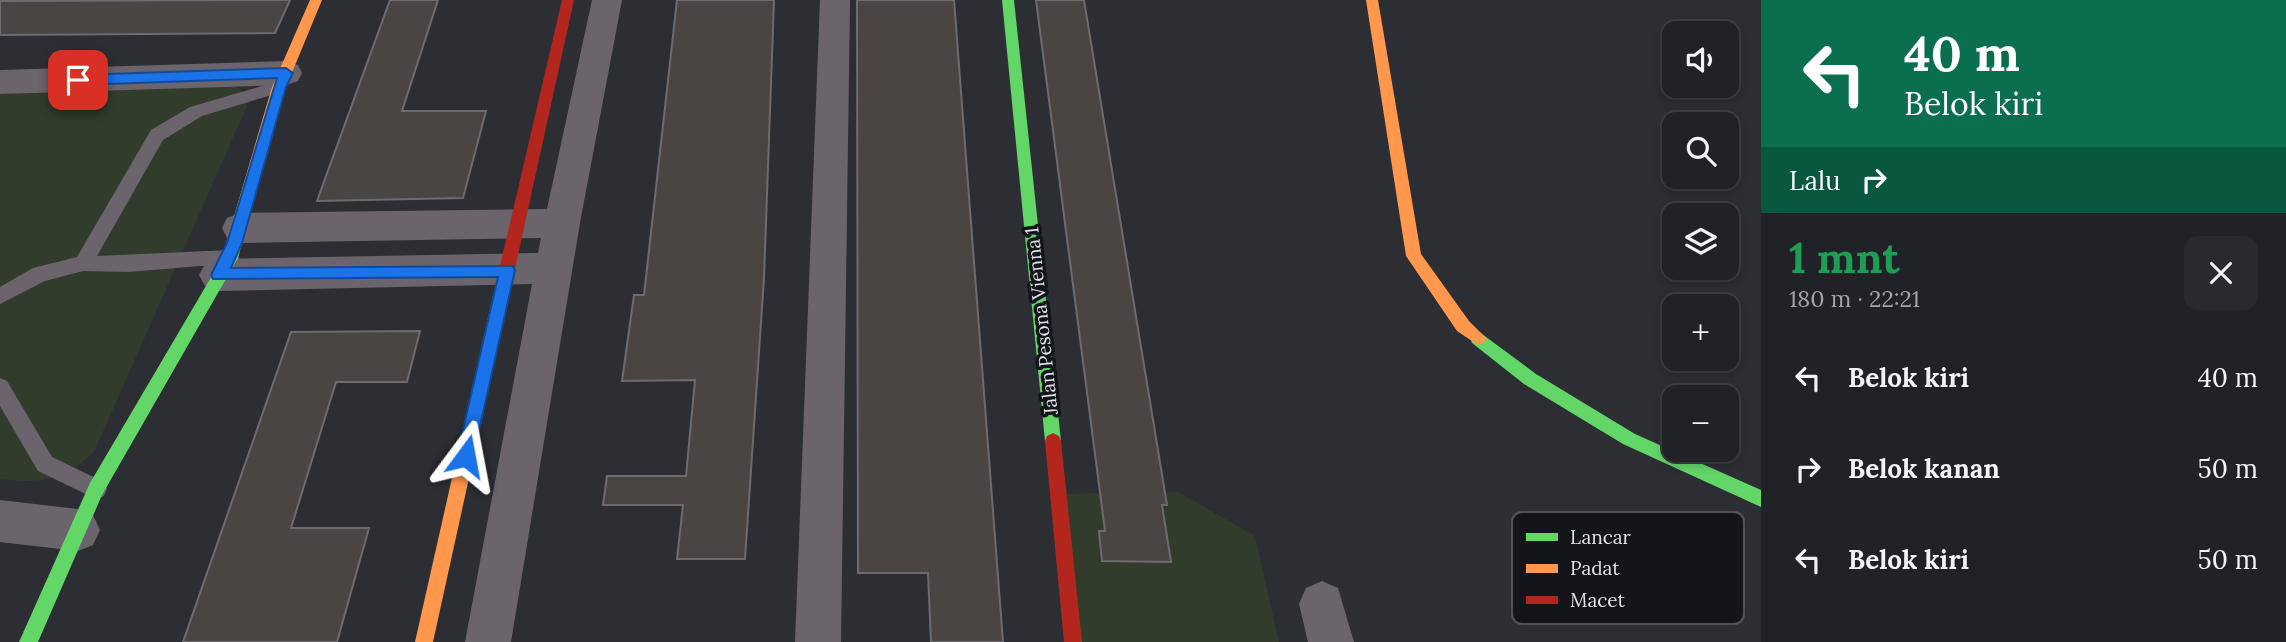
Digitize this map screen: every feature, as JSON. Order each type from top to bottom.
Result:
[{"type":"street","points":[[28,642],[96,489],[229,254],[283,80],[316,0]]},
{"type":"street","points":[[424,642],[507,270],[514,225],[560,45],[568,0]]},
{"type":"street","points":[[488,642],[562,223],[607,0]]},
{"type":"street","points":[[818,642],[835,0]]},
{"type":"street","name":"Jalan Pesona Vienna 1","points":[[1008,0],[1073,642]]},
{"type":"street","points":[[1372,0],[1414,256],[1463,326],[1530,379],[1629,439],[1761,499]]},
{"type":"street","points":[[0,82],[283,80]]},
{"type":"street","points":[[229,254],[514,225],[562,223]]},
{"type":"street","points":[[229,254],[507,270],[555,268]]},
{"type":"street","points":[[0,521],[78,530]]},
{"type":"lane","points":[[83,263],[157,135],[196,111],[283,80]]},
{"type":"lane","points":[[0,296],[40,274],[83,263],[128,264],[229,254]]},
{"type":"lane","points":[[0,387],[46,464],[96,489]]},
{"type":"green space","points":[[0,83],[231,83],[244,93],[247,106],[94,452],[61,475],[40,480],[0,479]]},
{"type":"green space","points":[[1178,492],[1255,536],[1279,642],[1067,642],[1052,494]]},
{"type":"building","points":[[290,0],[275,33],[0,35],[0,1]]},
{"type":"building","points":[[390,0],[438,0],[402,111],[486,111],[463,198],[317,201]]},
{"type":"building","points":[[677,0],[774,0],[764,278],[745,559],[677,559],[683,505],[603,505],[607,476],[686,476],[695,380],[622,381],[634,295],[644,295]]},
{"type":"building","points":[[857,0],[954,0],[1003,642],[931,642],[928,573],[858,573]]},
{"type":"building","points":[[1036,0],[1084,0],[1167,505],[1162,505],[1171,562],[1102,561],[1099,531],[1105,531]]},
{"type":"building","points":[[420,331],[407,382],[336,382],[291,528],[369,528],[337,642],[183,642],[291,332]]},
{"type":"traffic: fast","points":[[1008,0],[1053,441]]},
{"type":"traffic: fast","points":[[28,642],[96,489],[230,258],[233,247]]},
{"type":"traffic: fast","points":[[1478,338],[1530,379],[1629,439],[1761,499]]},
{"type":"traffic: slow","points":[[233,247],[279,87],[316,0]]},
{"type":"traffic: slow","points":[[1372,0],[1414,256],[1463,326],[1478,338]]},
{"type":"traffic: slow","points":[[424,642],[501,296]]},
{"type":"traffic: jam","points":[[501,296],[568,0]]},
{"type":"traffic: jam","points":[[1053,441],[1073,642]]},
{"type":"route","points":[[78,80],[286,73],[279,87],[230,258],[218,275],[507,270],[466,456]]}]
